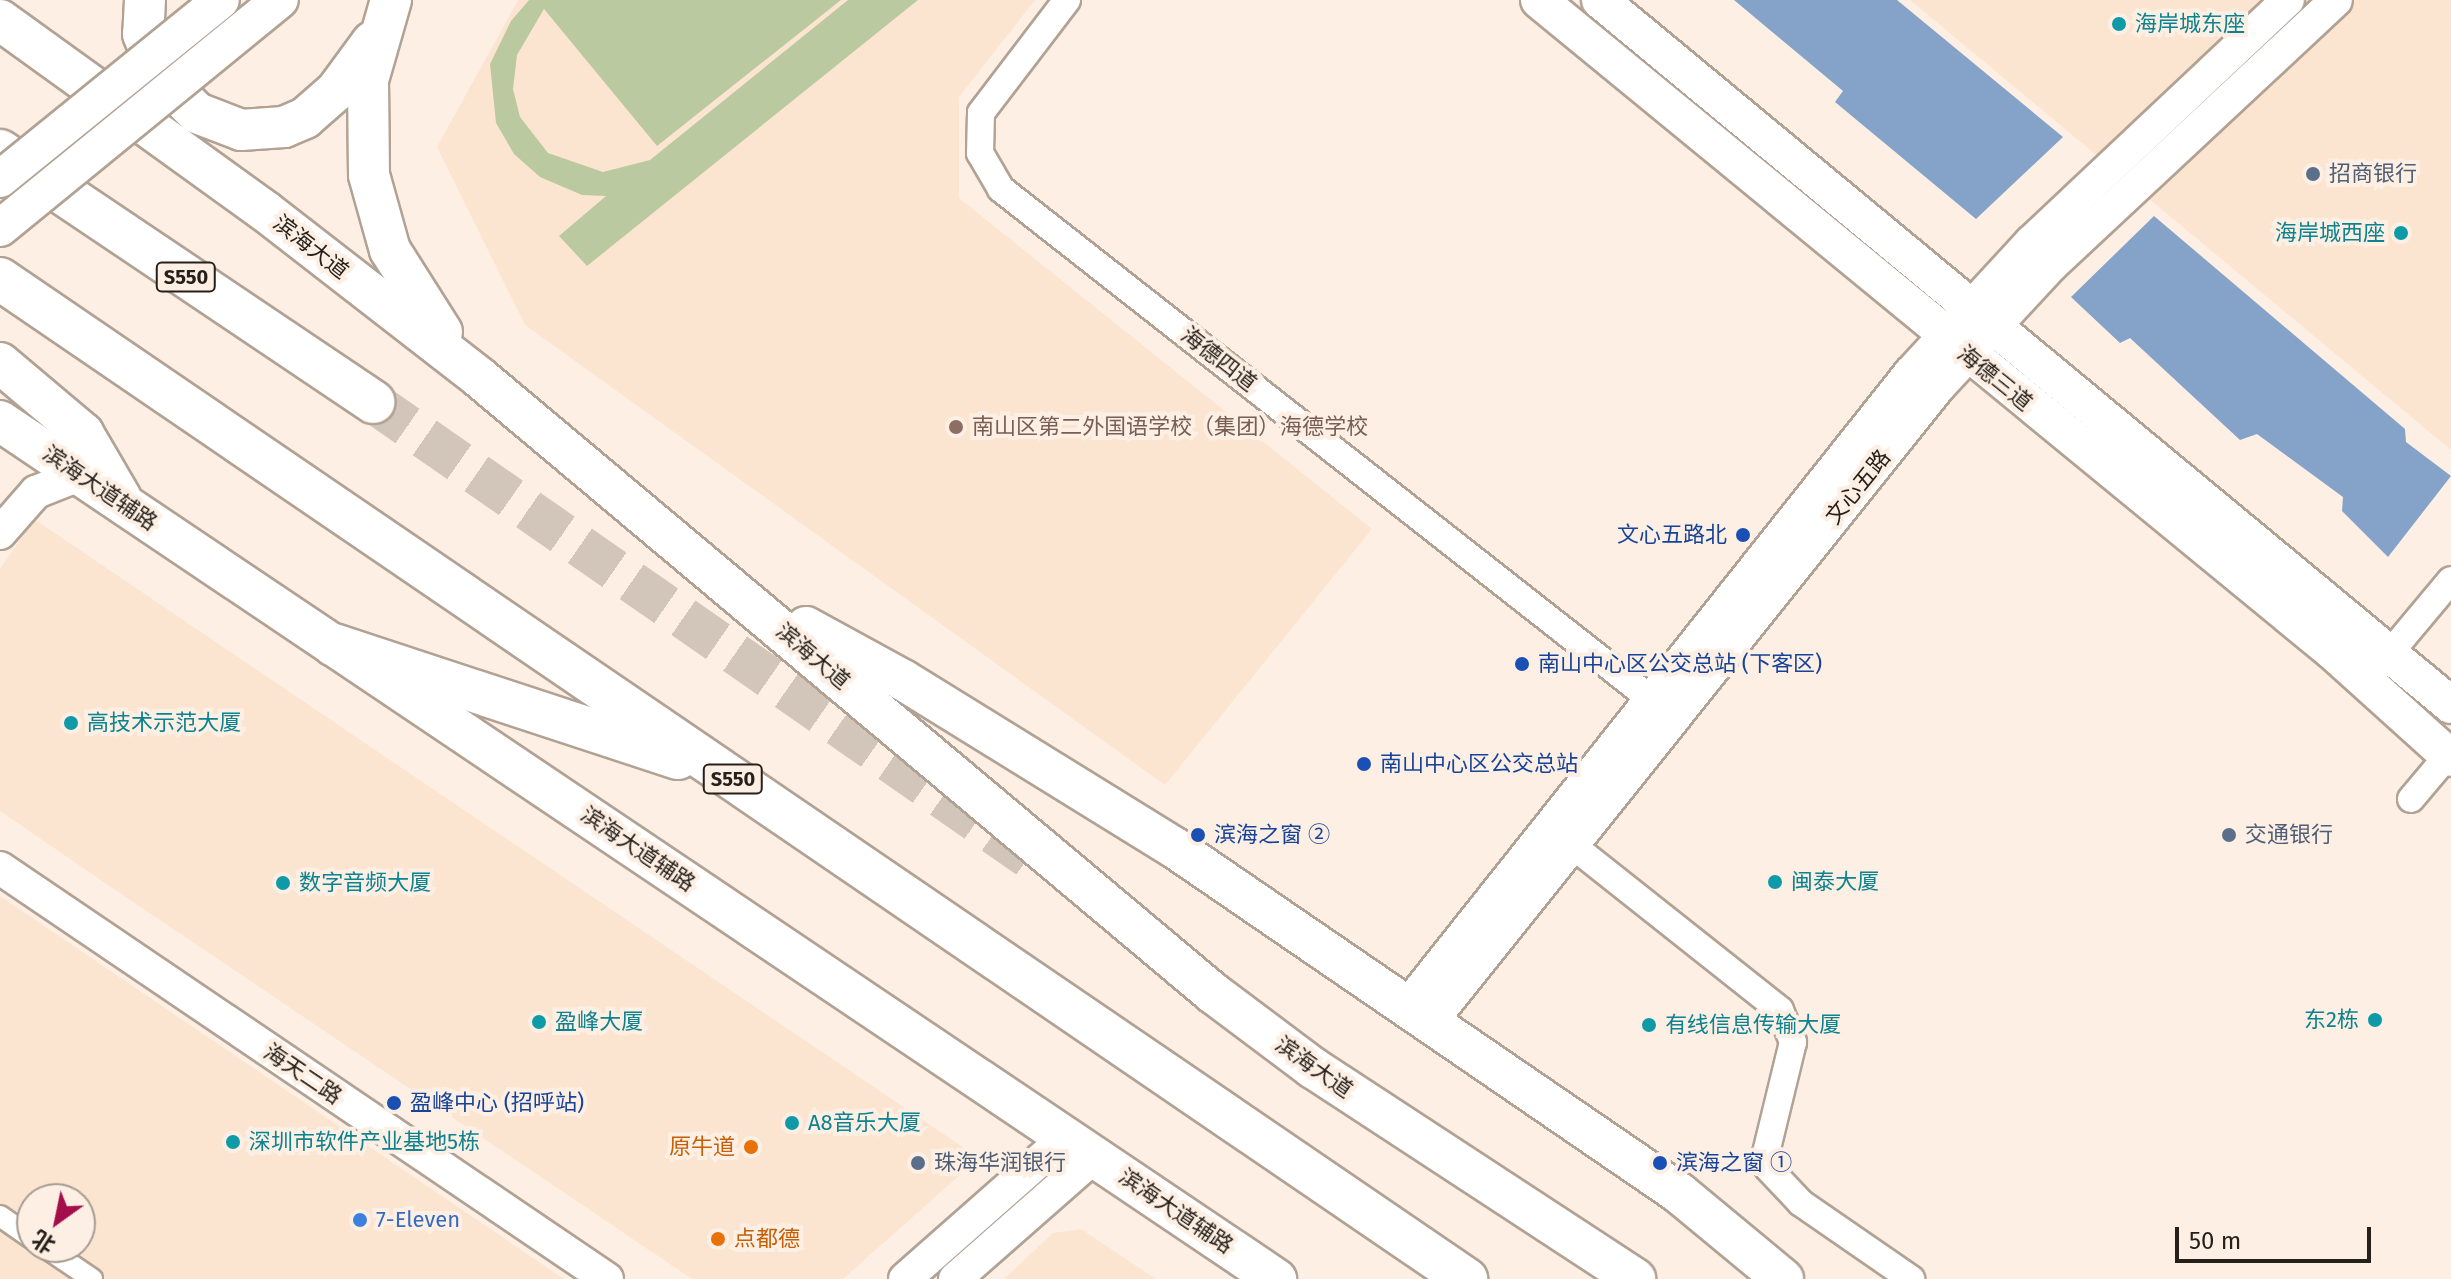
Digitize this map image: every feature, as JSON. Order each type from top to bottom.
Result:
[{"type":"highway","name":"S550","points":[[0,151],[373,402]]},
{"type":"highway","name":"S550","points":[[0,279],[1466,1279]]},
{"type":"highway","points":[[334,645],[726,774]]},
{"type":"main road","points":[[145,0],[143,34],[160,76],[197,113],[241,130],[284,127],[319,108],[353,70],[386,13]]},
{"type":"main road","points":[[0,179],[221,0]]},
{"type":"main road","points":[[0,228],[280,0]]},
{"type":"main road","name":"海德三道","points":[[1539,0],[1576,11],[1956,346],[2378,667],[2451,705]]},
{"type":"main road","name":"海德三道","points":[[1600,0],[1981,319],[2378,667],[2449,756]]},
{"type":"main road","points":[[386,13],[365,108],[365,141],[378,215],[404,280],[480,378]]},
{"type":"main road","name":"滨海大道","points":[[0,20],[265,211],[480,378],[1213,993],[1313,1068],[1635,1279]]},
{"type":"main road","points":[[0,363],[83,433],[124,504]]},
{"type":"main road","name":"滨海大道辅路","points":[[0,421],[1276,1279]]},
{"type":"main road","points":[[732,587],[903,680],[1175,848],[1679,1193],[1783,1279]]},
{"type":"street","name":"海德四道","points":[[1067,0],[981,113],[980,153],[1001,189],[1651,699]]},
{"type":"street","name":"文心五路","points":[[1560,836],[1651,699],[1981,319],[2031,242],[2288,0]]},
{"type":"street","name":"文心五路","points":[[1981,319],[2052,265],[2336,0]]},
{"type":"street","name":"文心五路","points":[[1419,1014],[1956,346]]},
{"type":"street","points":[[0,533],[36,492],[79,475]]},
{"type":"street","points":[[2378,667],[2451,580]]},
{"type":"street","points":[[2411,799],[2449,756]]},
{"type":"street","points":[[1560,836],[1780,1010],[1793,1042],[1766,1153],[1768,1168],[1801,1203],[1911,1279]]},
{"type":"street","name":"海天二路","points":[[0,868],[607,1279]]},
{"type":"street","points":[[905,1279],[1081,1146]]},
{"type":"street","points":[[955,1279],[1081,1146]]},
{"type":"street","points":[[68,1263],[92,1279]]},
{"type":"shaded area","name":"南山区第二外国语学校（集团）海德学校","points":[[518,0],[1035,0],[959,97],[959,198],[1372,529],[1165,785],[525,325],[437,147]]},
{"type":"shaded area","points":[[1910,0],[2451,0],[2451,450]]},
{"type":"shaded area","points":[[34,519],[979,1158],[843,1279],[692,1279],[114,889],[0,811],[0,569]]},
{"type":"shaded area","points":[[0,896],[564,1279],[0,1279]]},
{"type":"shaded area","points":[[1081,1229],[1156,1279],[1004,1279],[1053,1233]]},
{"type":"green space","points":[[529,0],[841,0],[657,146],[544,9],[517,55],[513,89],[520,117],[548,153],[603,172],[650,160],[848,0],[918,0],[587,266],[559,236],[606,196],[582,195],[540,177],[514,154],[496,123],[490,64],[511,21]]},
{"type":"water","points":[[1734,0],[1897,0],[2063,137],[1976,219],[1835,102],[1843,91]]},
{"type":"water","points":[[2154,216],[2405,429],[2406,442],[2451,476],[2388,557],[2342,511],[2343,497],[2257,434],[2240,440],[2130,338],[2120,343],[2071,297]]},
{"type":"tunnel","points":[[373,402],[1032,860]]},
{"type":"place","name":"海岸城东座","points":[[2119,24]]},
{"type":"place","name":"招商银行","points":[[2313,174]]},
{"type":"place","name":"海岸城西座","points":[[2401,233]]},
{"type":"place","name":"南山区第二外国语学校（集团）海德学校","points":[[956,427]]},
{"type":"place","name":"文心五路北","points":[[1743,535]]},
{"type":"place","name":"南山中心区公交总站 (下客区)","points":[[1522,664]]},
{"type":"place","name":"高技术示范大厦","points":[[71,723]]},
{"type":"place","name":"南山中心区公交总站","points":[[1364,764]]},
{"type":"place","name":"滨海之窗 ②","points":[[1198,835]]},
{"type":"place","name":"交通银行","points":[[2229,835]]},
{"type":"place","name":"闽泰大厦","points":[[1775,882]]},
{"type":"place","name":"数字音频大厦","points":[[283,883]]},
{"type":"place","name":"东2栋","points":[[2375,1020]]},
{"type":"place","name":"盈峰大厦","points":[[539,1022]]},
{"type":"place","name":"有线信息传输大厦","points":[[1649,1025]]},
{"type":"place","name":"盈峰中心 (招呼站)","points":[[394,1103]]},
{"type":"place","name":"A8音乐大厦","points":[[792,1123]]},
{"type":"place","name":"深圳市软件产业基地5栋","points":[[233,1142]]},
{"type":"place","name":"原牛道","points":[[751,1147]]},
{"type":"place","name":"珠海华润银行","points":[[918,1163]]},
{"type":"place","name":"滨海之窗 ①","points":[[1660,1163]]},
{"type":"place","name":"7-Eleven","points":[[360,1220]]},
{"type":"place","name":"点都德","points":[[718,1239]]}]
